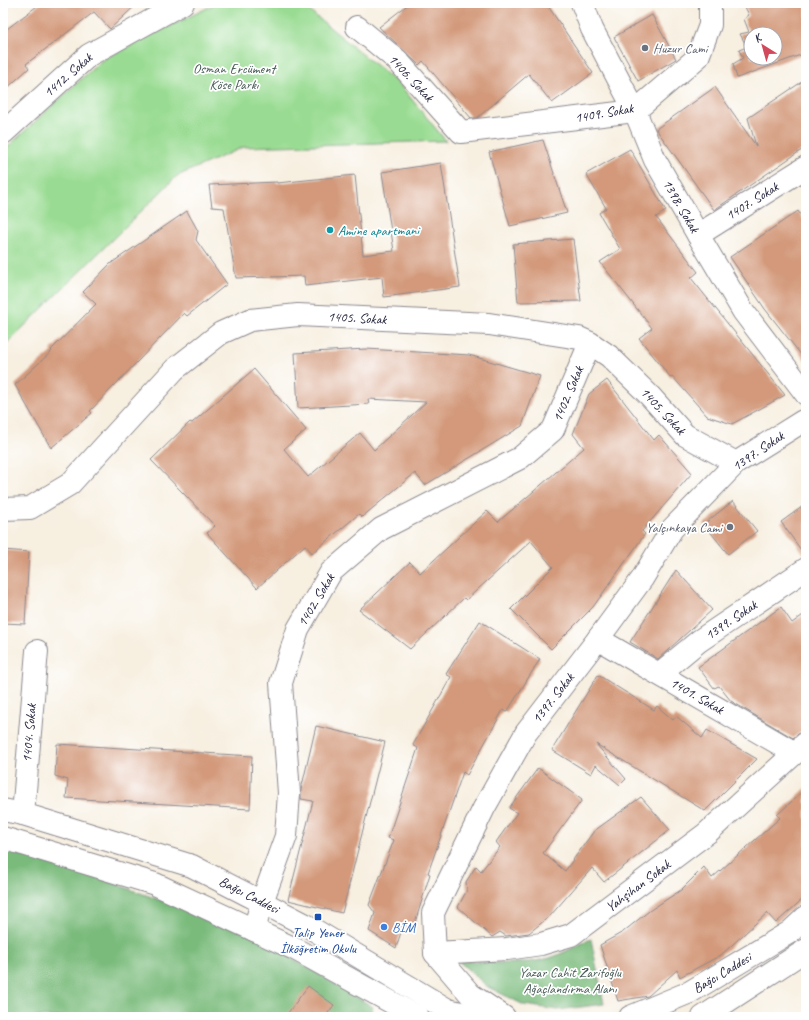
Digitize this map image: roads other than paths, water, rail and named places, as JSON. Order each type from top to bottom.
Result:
[{"type":"street","name":"1412. Sokak","points":[[3,133],[89,55],[183,3]]},
{"type":"street","name":"1398. Sokak","points":[[582,3],[592,29],[635,110],[655,160],[743,311],[806,394]]},
{"type":"street","name":"1409. Sokak","points":[[460,132],[635,110],[698,57],[710,25],[710,3]]},
{"type":"street","name":"1406. Sokak","points":[[357,27],[397,60],[460,132]]},
{"type":"street","name":"1407. Sokak","points":[[698,235],[806,166]]},
{"type":"street","name":"1405. Sokak","points":[[3,508],[30,508],[70,484],[174,369],[221,333],[250,320],[298,315],[489,324],[579,338],[590,343],[609,356],[650,396],[685,435],[736,463]]},
{"type":"street","name":"1402. Sokak","points":[[254,930],[262,902],[286,836],[289,793],[281,682],[298,629],[331,572],[381,529],[520,458],[553,430],[590,343]]},
{"type":"street","name":"1397. Sokak","points":[[435,953],[433,913],[484,808],[526,733],[642,579],[672,529],[736,463],[803,421],[806,421]]},
{"type":"street","name":"1399. Sokak","points":[[658,674],[699,641],[806,568]]},
{"type":"street","name":"1401. Sokak","points":[[598,639],[658,674],[800,748]]},
{"type":"street","name":"1404. Sokak","points":[[13,812],[37,652]]},
{"type":"street","name":"Yahşihan Sokak","points":[[435,953],[507,949],[541,944],[571,935],[707,834],[800,748]]},
{"type":"street","name":"Bağcı Caddesi","points":[[13,812],[192,866],[306,925],[448,1010],[478,1017]]},
{"type":"street","name":"Bağcı Caddesi","points":[[3,838],[155,884],[295,949],[418,1017]]},
{"type":"street","name":"Bağcı Caddesi","points":[[630,1017],[690,992],[790,932],[806,917]]},
{"type":"street","name":"Bağcı Caddesi","points":[[703,1017],[806,950]]},
{"type":"street","points":[[435,953],[470,994],[504,1017]]},
{"type":"place","name":"Huzur Cami","points":[[645,48]]},
{"type":"place","name":"Amine apartmani","points":[[330,230]]},
{"type":"place","name":"Yalçınkaya Cami","points":[[730,527]]},
{"type":"place","name":"Talip Yener İlköğretim Okulu","points":[[318,917]]},
{"type":"place","name":"BİM","points":[[384,927]]},
{"type":"park label","name":"Osman Ercüment Köse Parkı","points":[[234,76]]},
{"type":"park label","name":"Yazar Cahit Zarifoğlu Ağaçlandırma Alanı","points":[[570,980]]}]
